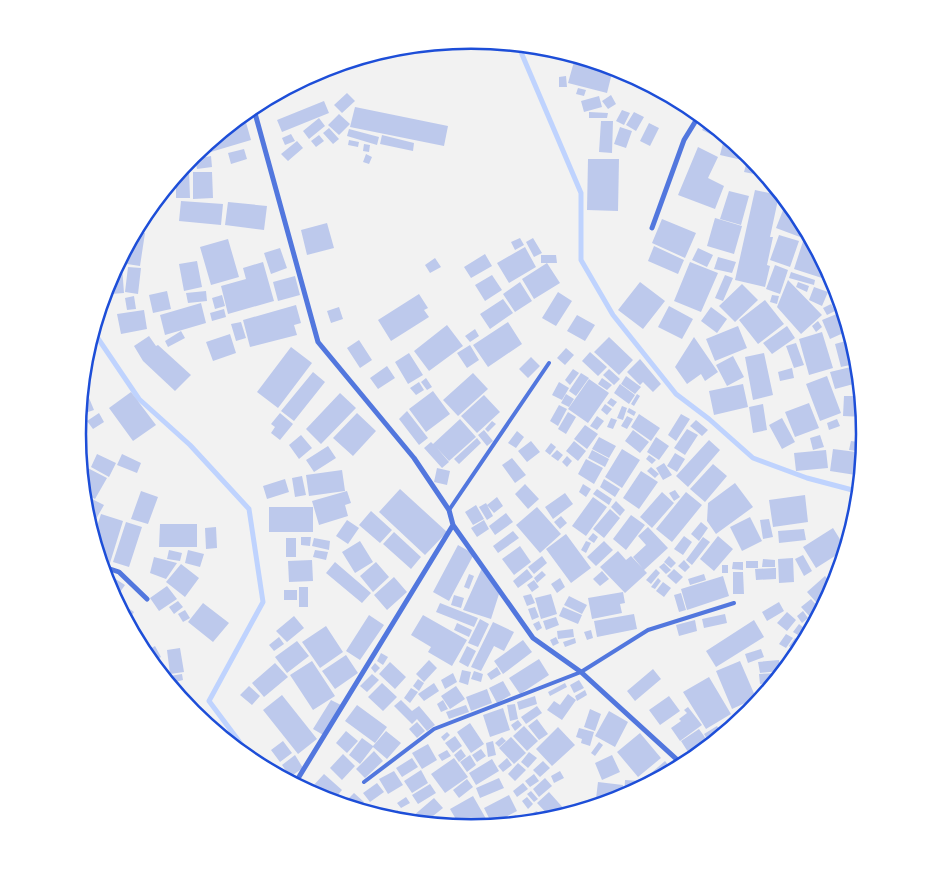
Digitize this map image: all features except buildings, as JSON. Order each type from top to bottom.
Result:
[{"type":"street","points":[[256,114],[318,342],[414,458],[449,510],[453,525],[534,638],[581,672],[678,760]]},
{"type":"street","points":[[652,228],[684,140],[696,121]]},
{"type":"street","points":[[298,778],[453,525]]},
{"type":"street","points":[[110,569],[119,572],[147,599]]},
{"type":"lane","points":[[449,510],[548,363]]},
{"type":"lane","points":[[364,782],[434,729],[581,672],[648,630],[734,603]]},
{"type":"waterway","points":[[521,52],[581,193],[581,260],[613,315],[676,394],[709,419],[753,458],[807,478],[853,490]]},
{"type":"waterway","points":[[98,339],[139,399],[190,445],[249,509],[263,602],[209,701],[241,744]]}]
